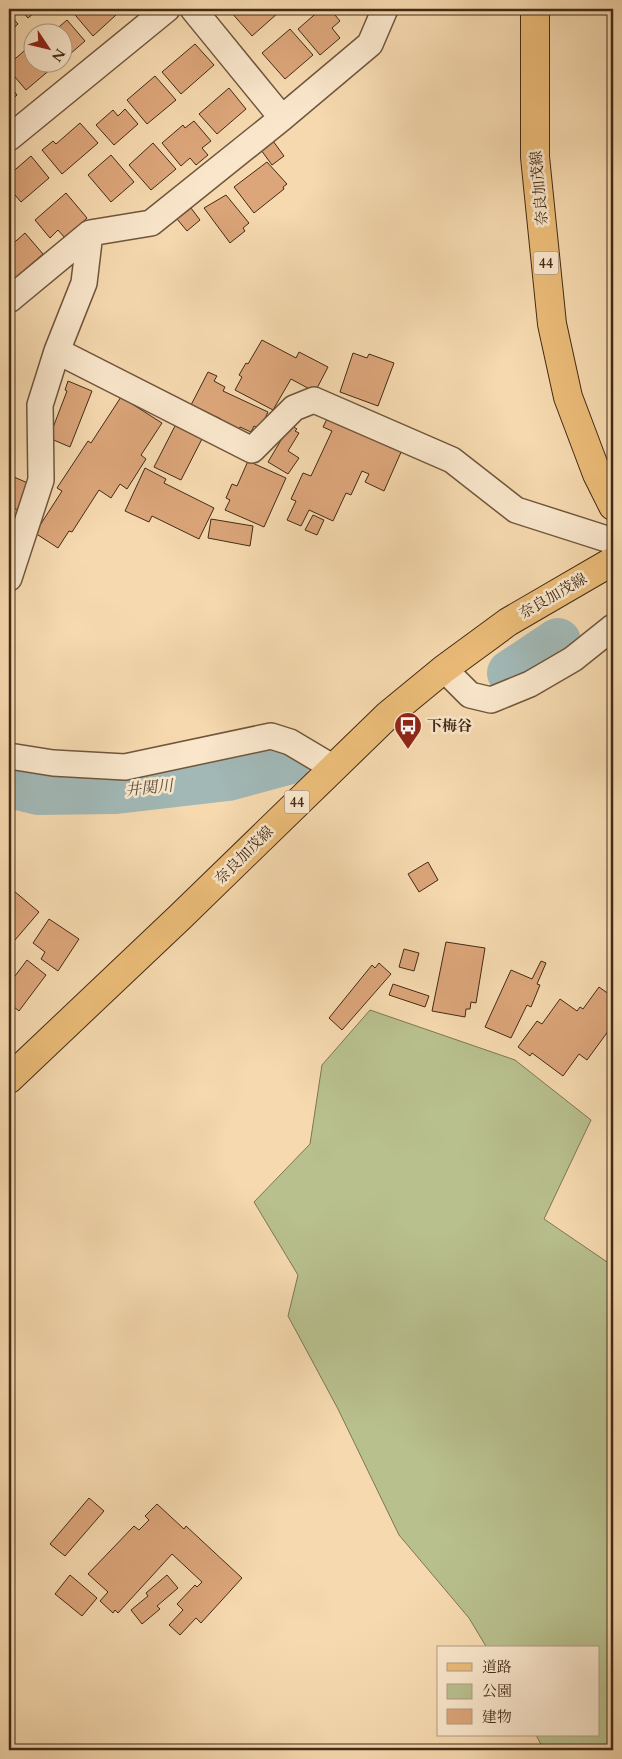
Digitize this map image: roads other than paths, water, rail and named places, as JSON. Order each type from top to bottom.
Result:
[{"type":"main road","name":"奈良加茂線","points":[[535,9],[536,157],[552,324],[568,397],[597,474],[613,506]]},
{"type":"main road","name":"奈良加茂線","points":[[9,1079],[180,917],[332,767],[388,715],[444,669],[508,622],[613,561]]},
{"type":"street","points":[[9,138],[168,9]]},
{"type":"street","points":[[193,9],[282,118]]},
{"type":"street","points":[[9,300],[90,233],[150,223],[282,118],[370,44],[385,9]]},
{"type":"street","points":[[9,578],[41,480],[40,405],[56,351],[84,283],[90,233]]},
{"type":"street","points":[[56,351],[252,450],[294,408],[314,400],[452,460],[516,510],[613,541]]},
{"type":"street","points":[[444,669],[470,695],[491,700],[530,684],[573,659],[613,627]]},
{"type":"street","points":[[9,756],[53,763],[125,767],[271,736],[290,742],[332,767]]},
{"type":"waterway","name":"井関川","points":[[510,673],[558,641]]},
{"type":"waterway","name":"井関川","points":[[9,785],[38,792],[116,791],[228,778],[287,762]]},
{"type":"place","name":"下梅谷","points":[[408,750]]}]
